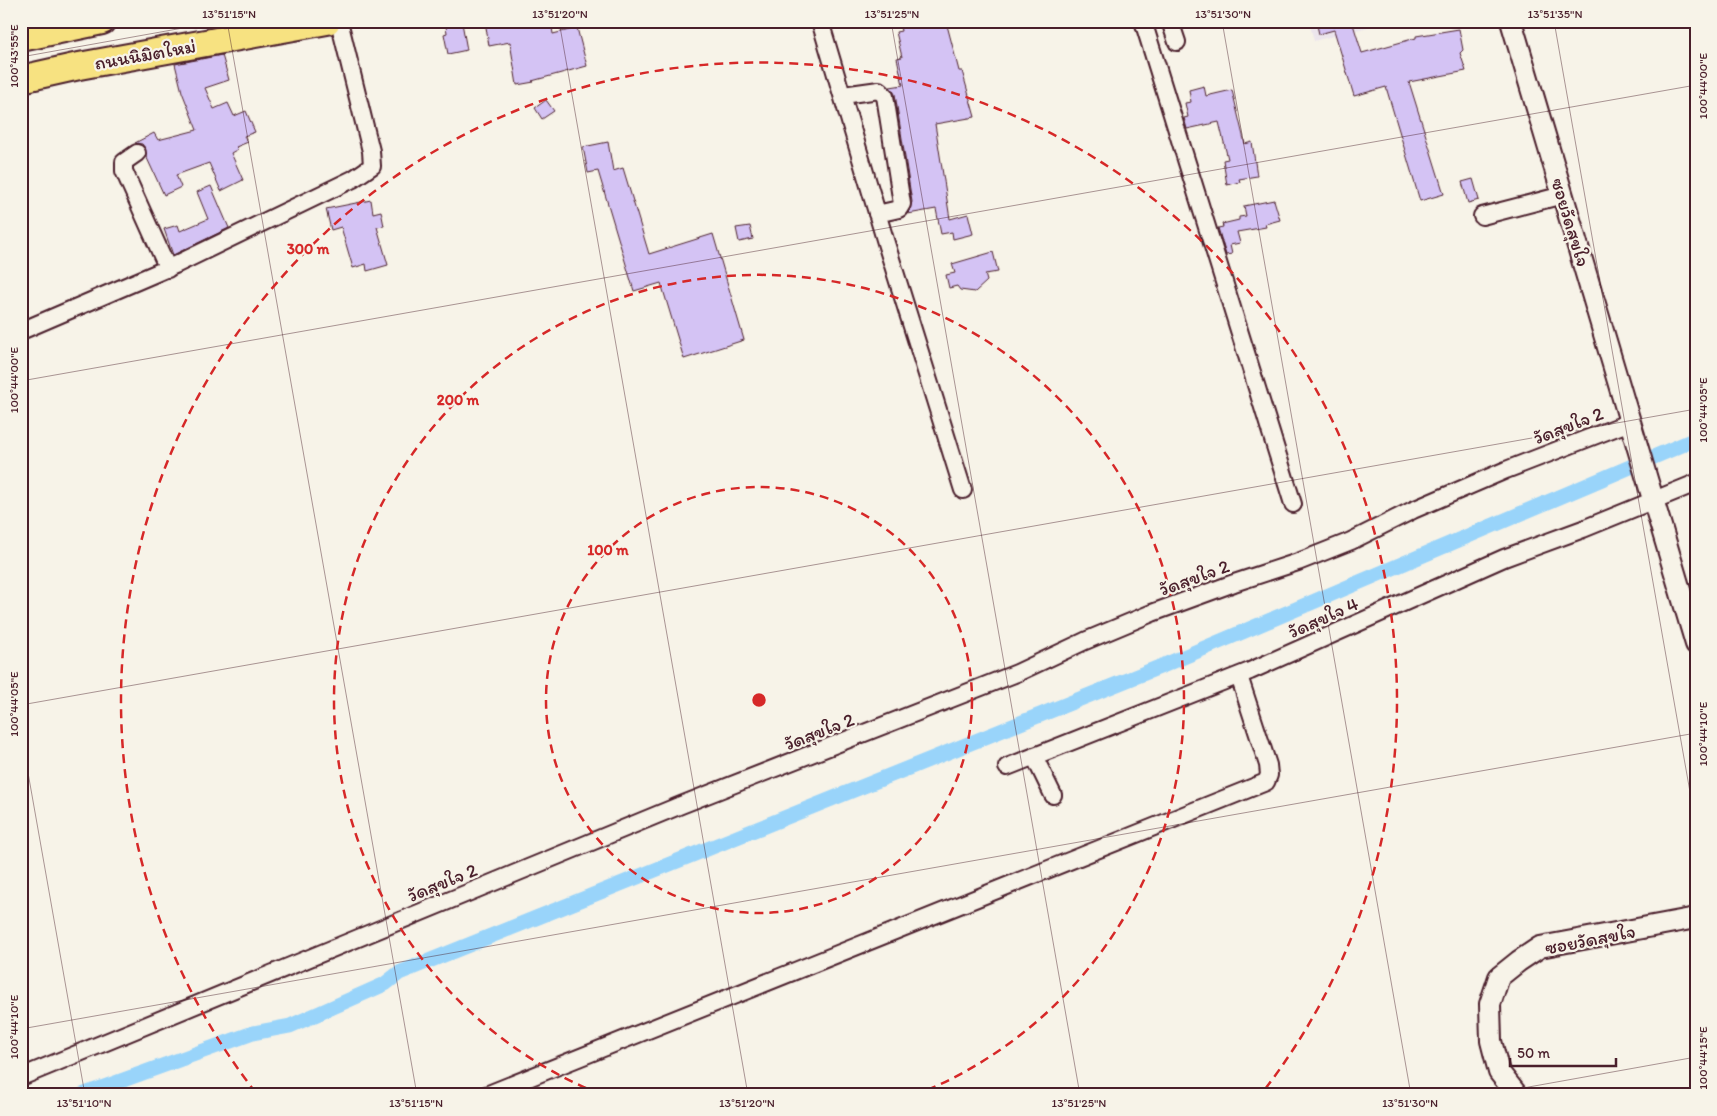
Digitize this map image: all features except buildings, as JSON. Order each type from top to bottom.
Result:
[{"type":"main road","name":"ถนนนิมิตใหม่","points":[[21,38],[102,21]]},
{"type":"main road","name":"ถนนนิมิตใหม่","points":[[21,79],[79,66],[327,21]]},
{"type":"street","points":[[21,331],[168,269],[353,179],[372,166],[371,151],[339,21]]},
{"type":"street","points":[[820,21],[877,214],[963,490]]},
{"type":"street","points":[[1143,21],[1294,504]]},
{"type":"street","points":[[1170,21],[1177,42]]},
{"type":"street","name":"ซอยวัดสุขใจ","points":[[1511,21],[1696,644]]},
{"type":"street","points":[[842,95],[879,90],[885,96],[902,204],[899,209],[877,214]]},
{"type":"street","points":[[137,153],[124,162],[124,171],[168,269]]},
{"type":"street","points":[[1482,216],[1563,195]]},
{"type":"street","name":"วัดสุขใจ 2","points":[[21,1078],[681,806],[1017,673],[1085,641],[1152,613],[1298,562],[1506,470],[1633,430]]},
{"type":"street","name":"วัดสุขใจ 4","points":[[1007,767],[1239,676],[1504,558],[1696,483]]},
{"type":"street","points":[[486,1095],[1266,782],[1269,775],[1268,765],[1239,676]]},
{"type":"street","points":[[1034,756],[1053,795]]},
{"type":"street","name":"ซอยวัดสุขใจ","points":[[1517,1095],[1499,1072],[1490,1041],[1490,1004],[1500,977],[1519,960],[1540,947],[1696,918]]},
{"type":"shaded area","points":[[1309,21],[1391,21],[1314,41]]},
{"type":"waterway","points":[[82,1095],[253,1033],[290,1026],[385,984],[399,973],[1167,664],[1696,439]]}]
